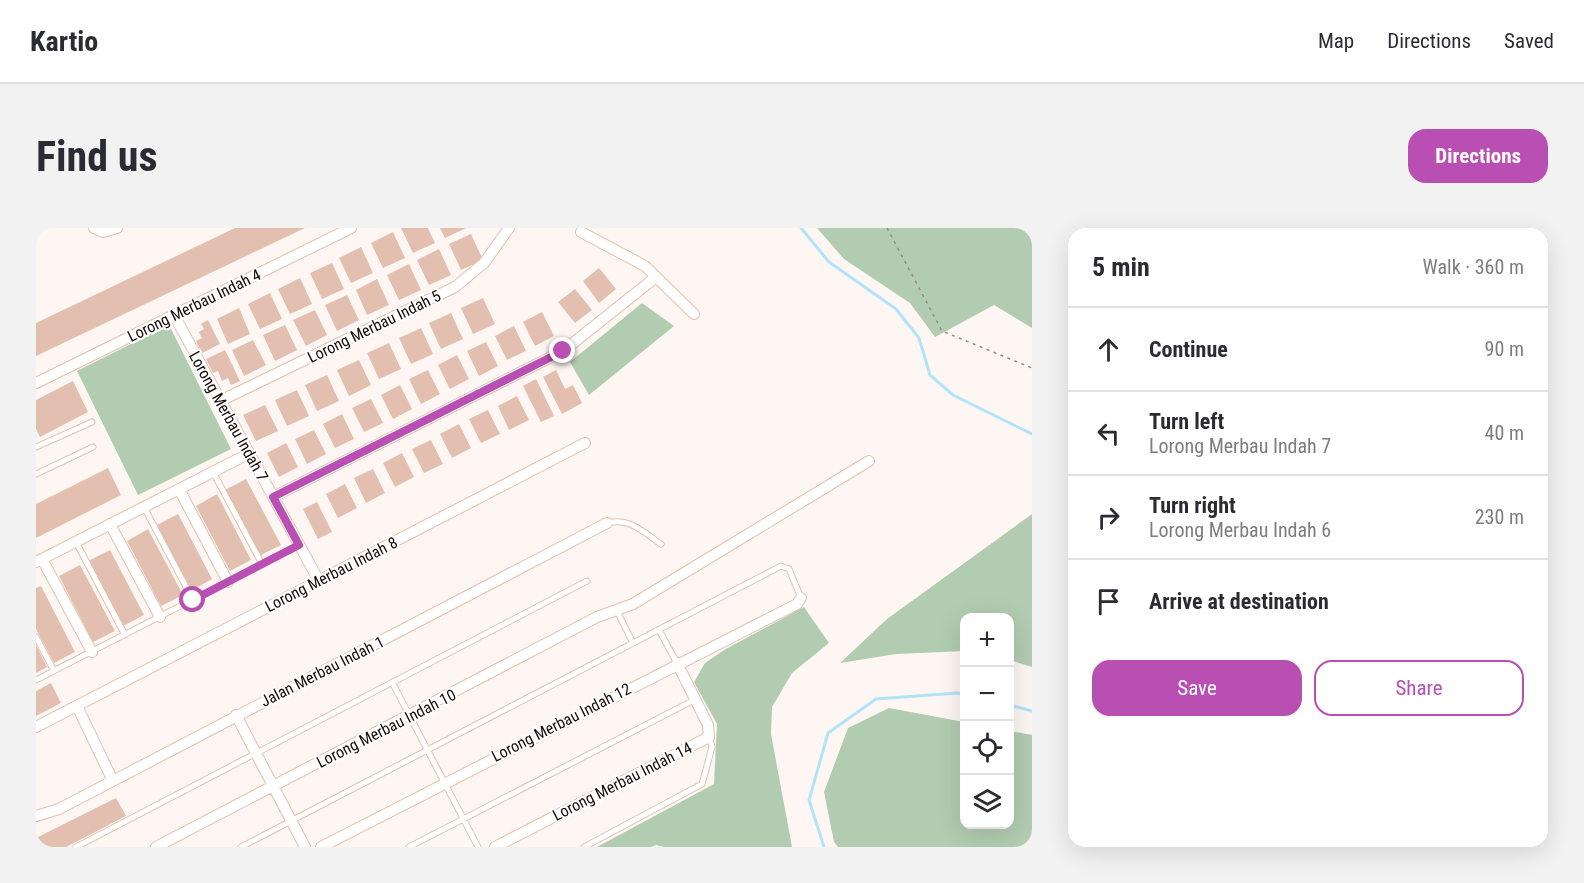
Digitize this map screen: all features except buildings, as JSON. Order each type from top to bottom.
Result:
[{"type":"street","points":[[94,228],[102,231],[117,228]]},
{"type":"street","name":"Lorong Merbau Indah 5","points":[[220,401],[455,287],[484,263],[509,228]]},
{"type":"street","name":"Lorong Merbau Indah 4","points":[[36,383],[348,229]]},
{"type":"street","points":[[581,232],[645,266],[694,314]]},
{"type":"street","points":[[273,497],[563,351],[656,277]]},
{"type":"street","name":"Lorong Merbau Indah 7","points":[[174,315],[319,581]]},
{"type":"street","name":"Lorong Merbau Indah 8","points":[[36,727],[585,443]]},
{"type":"street","points":[[92,652],[39,560],[248,454]]},
{"type":"street","name":"Lorong Merbau Indah 10","points":[[156,847],[616,608],[633,604],[869,461]]},
{"type":"street","points":[[179,489],[228,582]]},
{"type":"street","name":"Jalan Merbau Indah 1","points":[[36,816],[59,809],[112,779],[606,523]]},
{"type":"street","points":[[110,524],[160,617]]},
{"type":"street","name":"Lorong Merbau Indah 12","points":[[321,847],[677,663],[797,604],[801,598]]},
{"type":"street","name":"Lorong Merbau Indah 14","points":[[495,847],[709,736],[708,725],[677,663]]},
{"type":"street","points":[[78,706],[112,779]]},
{"type":"street","points":[[236,715],[305,847]]},
{"type":"lane","points":[[36,447],[92,422]]},
{"type":"lane","points":[[36,474],[93,447]]},
{"type":"lane","points":[[213,472],[262,564]]},
{"type":"lane","points":[[144,507],[193,600]]},
{"type":"lane","points":[[606,523],[620,520],[634,524],[661,544]]},
{"type":"lane","points":[[76,542],[124,635]]},
{"type":"lane","points":[[36,680],[299,545]]},
{"type":"lane","points":[[241,847],[781,566],[789,569],[801,598]]},
{"type":"lane","points":[[76,847],[587,581]]},
{"type":"lane","points":[[616,608],[633,643]]},
{"type":"lane","points":[[658,630],[677,663]]},
{"type":"lane","points":[[36,638],[54,671]]},
{"type":"lane","points":[[392,682],[478,847]]},
{"type":"lane","points":[[409,847],[696,699]]},
{"type":"lane","points":[[584,847],[702,784],[712,747],[709,736]]},
{"type":"path","points":[[887,228],[942,331],[1032,368]]},
{"type":"green space","points":[[817,228],[1032,228],[1032,328],[994,305],[935,337],[910,303],[844,259]]},
{"type":"green space","points":[[642,303],[674,326],[589,395],[570,362]]},
{"type":"green space","points":[[169,325],[231,449],[138,495],[77,371]]},
{"type":"green space","points":[[1032,514],[1032,667],[1014,661],[1014,613],[960,613],[960,651],[896,654],[840,663],[887,619]]},
{"type":"green space","points":[[804,607],[829,643],[792,673],[772,707],[771,734],[792,847],[664,847],[656,845],[651,847],[597,847],[714,784],[717,724],[694,682],[705,663],[724,650]]},
{"type":"green space","points":[[889,708],[960,721],[960,829],[1014,829],[1014,732],[1032,735],[1032,847],[838,847],[834,842],[824,792],[848,728]]},
{"type":"waterway","points":[[801,228],[829,262],[896,309],[919,338],[930,375],[953,395],[1032,434]]},
{"type":"waterway","points":[[824,847],[809,800],[828,733],[876,699],[960,693]]},
{"type":"waterway","points":[[1014,706],[1032,711]]},
{"type":"route","points":[[193,600],[299,545],[273,497],[563,351]]}]
